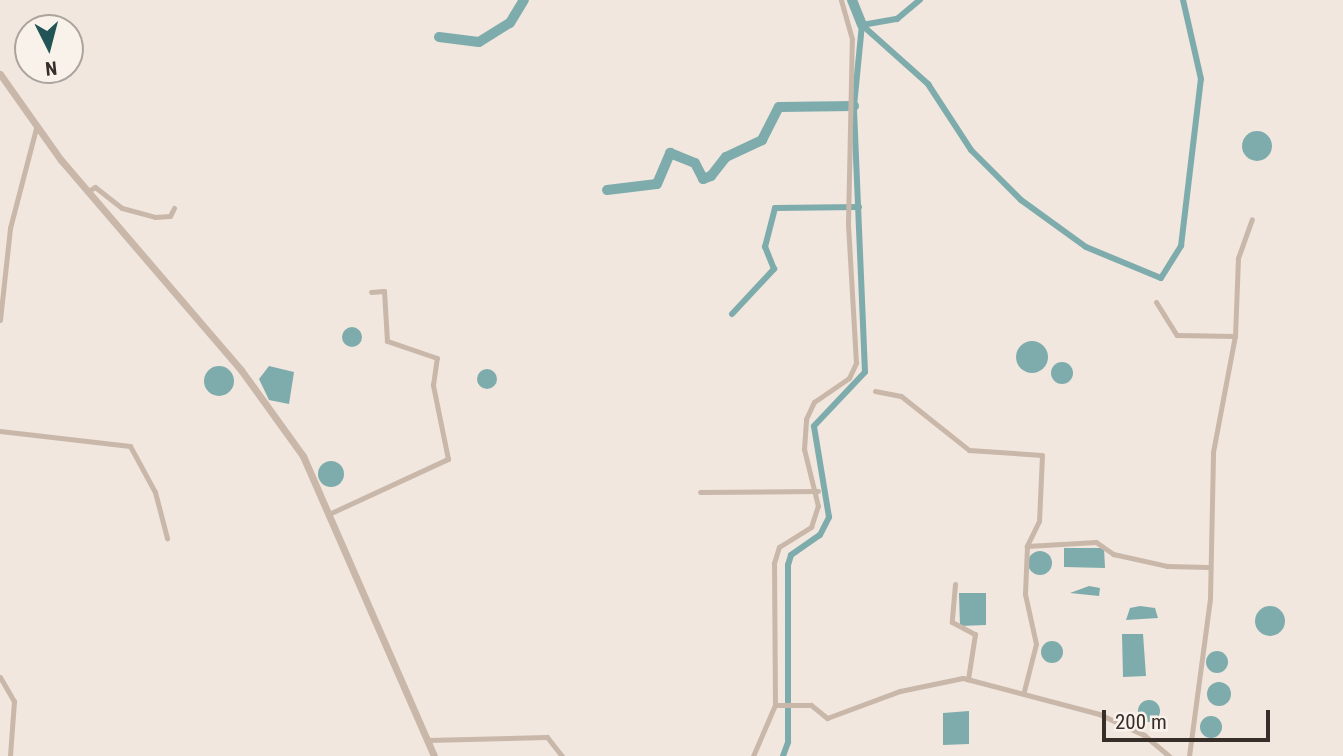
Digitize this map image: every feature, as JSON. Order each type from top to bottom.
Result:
[{"type":"street","points":[[754,756],[775,705],[774,563],[779,547],[811,527],[818,491],[804,449],[806,419],[820,396],[849,378],[856,363],[848,224],[847,96],[852,39],[841,0]]},
{"type":"street","points":[[0,74],[36,128],[87,192],[241,370],[303,456],[331,513],[434,756]]},
{"type":"street","points":[[0,320],[10,228],[36,128]]},
{"type":"street","points":[[87,192],[96,187],[122,208],[155,216],[170,216],[174,208]]},
{"type":"street","points":[[1189,756],[1208,567],[1213,452],[1235,336],[1237,266],[1252,219]]},
{"type":"street","points":[[331,513],[449,459],[433,385],[437,358],[387,341],[384,291],[371,292]]},
{"type":"street","points":[[1156,302],[1177,335],[1235,336]]},
{"type":"street","points":[[875,391],[901,396],[969,450],[1041,455],[1039,521],[1027,546],[1025,594],[1036,643],[1024,691]]},
{"type":"street","points":[[0,431],[130,446],[155,492],[167,538]]},
{"type":"street","points":[[699,492],[818,491]]},
{"type":"street","points":[[1027,546],[1096,542],[1113,554],[1167,566],[1208,567]]},
{"type":"street","points":[[955,584],[952,622],[975,634],[968,679]]},
{"type":"street","points":[[0,677],[14,701],[10,756]]},
{"type":"street","points":[[775,705],[811,705],[827,718],[900,691],[968,679],[1024,691],[1100,714],[1144,734],[1169,756]]},
{"type":"street","points":[[427,740],[547,737],[562,756]]},
{"type":"water","points":[[1257,131],[1268,135],[1272,146],[1268,157],[1257,161],[1246,157],[1242,146],[1246,135]]},
{"type":"water","points":[[348,327],[356,327],[362,337],[356,347],[348,347],[342,341],[342,333]]},
{"type":"water","points":[[1032,341],[1043,346],[1048,357],[1043,368],[1032,373],[1021,368],[1016,357],[1021,346]]},
{"type":"water","points":[[1058,362],[1066,362],[1073,369],[1073,377],[1066,384],[1058,384],[1051,377],[1051,369]]},
{"type":"water","points":[[219,366],[230,370],[234,381],[230,392],[219,396],[208,392],[204,381],[208,370]]},
{"type":"water","points":[[269,366],[294,372],[289,404],[269,400],[259,379]]},
{"type":"water","points":[[483,369],[491,369],[497,379],[491,389],[483,389],[477,383],[477,375]]},
{"type":"water","points":[[331,461],[340,465],[344,474],[340,483],[331,487],[322,483],[318,474],[322,465]]},
{"type":"water","points":[[1064,548],[1104,548],[1105,568],[1064,567]]},
{"type":"water","points":[[1040,551],[1049,554],[1052,563],[1049,572],[1040,575],[1031,572],[1028,563],[1031,554]]},
{"type":"water","points":[[1089,586],[1100,588],[1099,596],[1070,593]]},
{"type":"water","points":[[959,593],[986,593],[986,625],[960,626]]},
{"type":"water","points":[[1270,606],[1280,611],[1285,621],[1280,631],[1270,636],[1260,631],[1255,621],[1260,611]]},
{"type":"water","points":[[1130,608],[1155,608],[1158,618],[1126,620]]},
{"type":"water","points":[[1122,634],[1143,634],[1146,676],[1123,677]]},
{"type":"water","points":[[1052,641],[1062,648],[1063,652],[1056,662],[1052,663],[1042,656],[1041,652],[1048,642]]},
{"type":"water","points":[[1217,651],[1225,654],[1228,662],[1225,670],[1217,673],[1209,670],[1206,662],[1209,654]]},
{"type":"water","points":[[1219,682],[1228,685],[1231,694],[1228,703],[1219,706],[1210,703],[1207,694],[1210,685]]},
{"type":"water","points":[[1145,700],[1153,700],[1160,707],[1160,715],[1153,722],[1145,722],[1138,715],[1138,707]]},
{"type":"water","points":[[969,711],[969,744],[943,745],[943,713]]},
{"type":"water","points":[[1207,716],[1215,716],[1222,723],[1222,731],[1215,738],[1207,738],[1200,731],[1200,723]]},
{"type":"waterway","points":[[439,37],[479,42],[510,23],[524,0]]},
{"type":"waterway","points":[[852,0],[862,25]]},
{"type":"waterway","points":[[783,756],[788,742],[788,565],[791,555],[820,535],[829,517],[814,426],[865,372],[854,106],[862,25],[897,19],[920,0]]},
{"type":"waterway","points":[[862,25],[928,84],[971,150],[1021,200],[1086,247],[1161,278],[1181,246],[1201,79],[1183,0]]},
{"type":"waterway","points":[[607,190],[657,184],[670,153],[695,163],[703,179],[711,176],[726,157],[762,140],[779,107],[854,106]]},
{"type":"waterway","points":[[732,314],[774,269],[765,247],[775,208],[859,207]]}]
